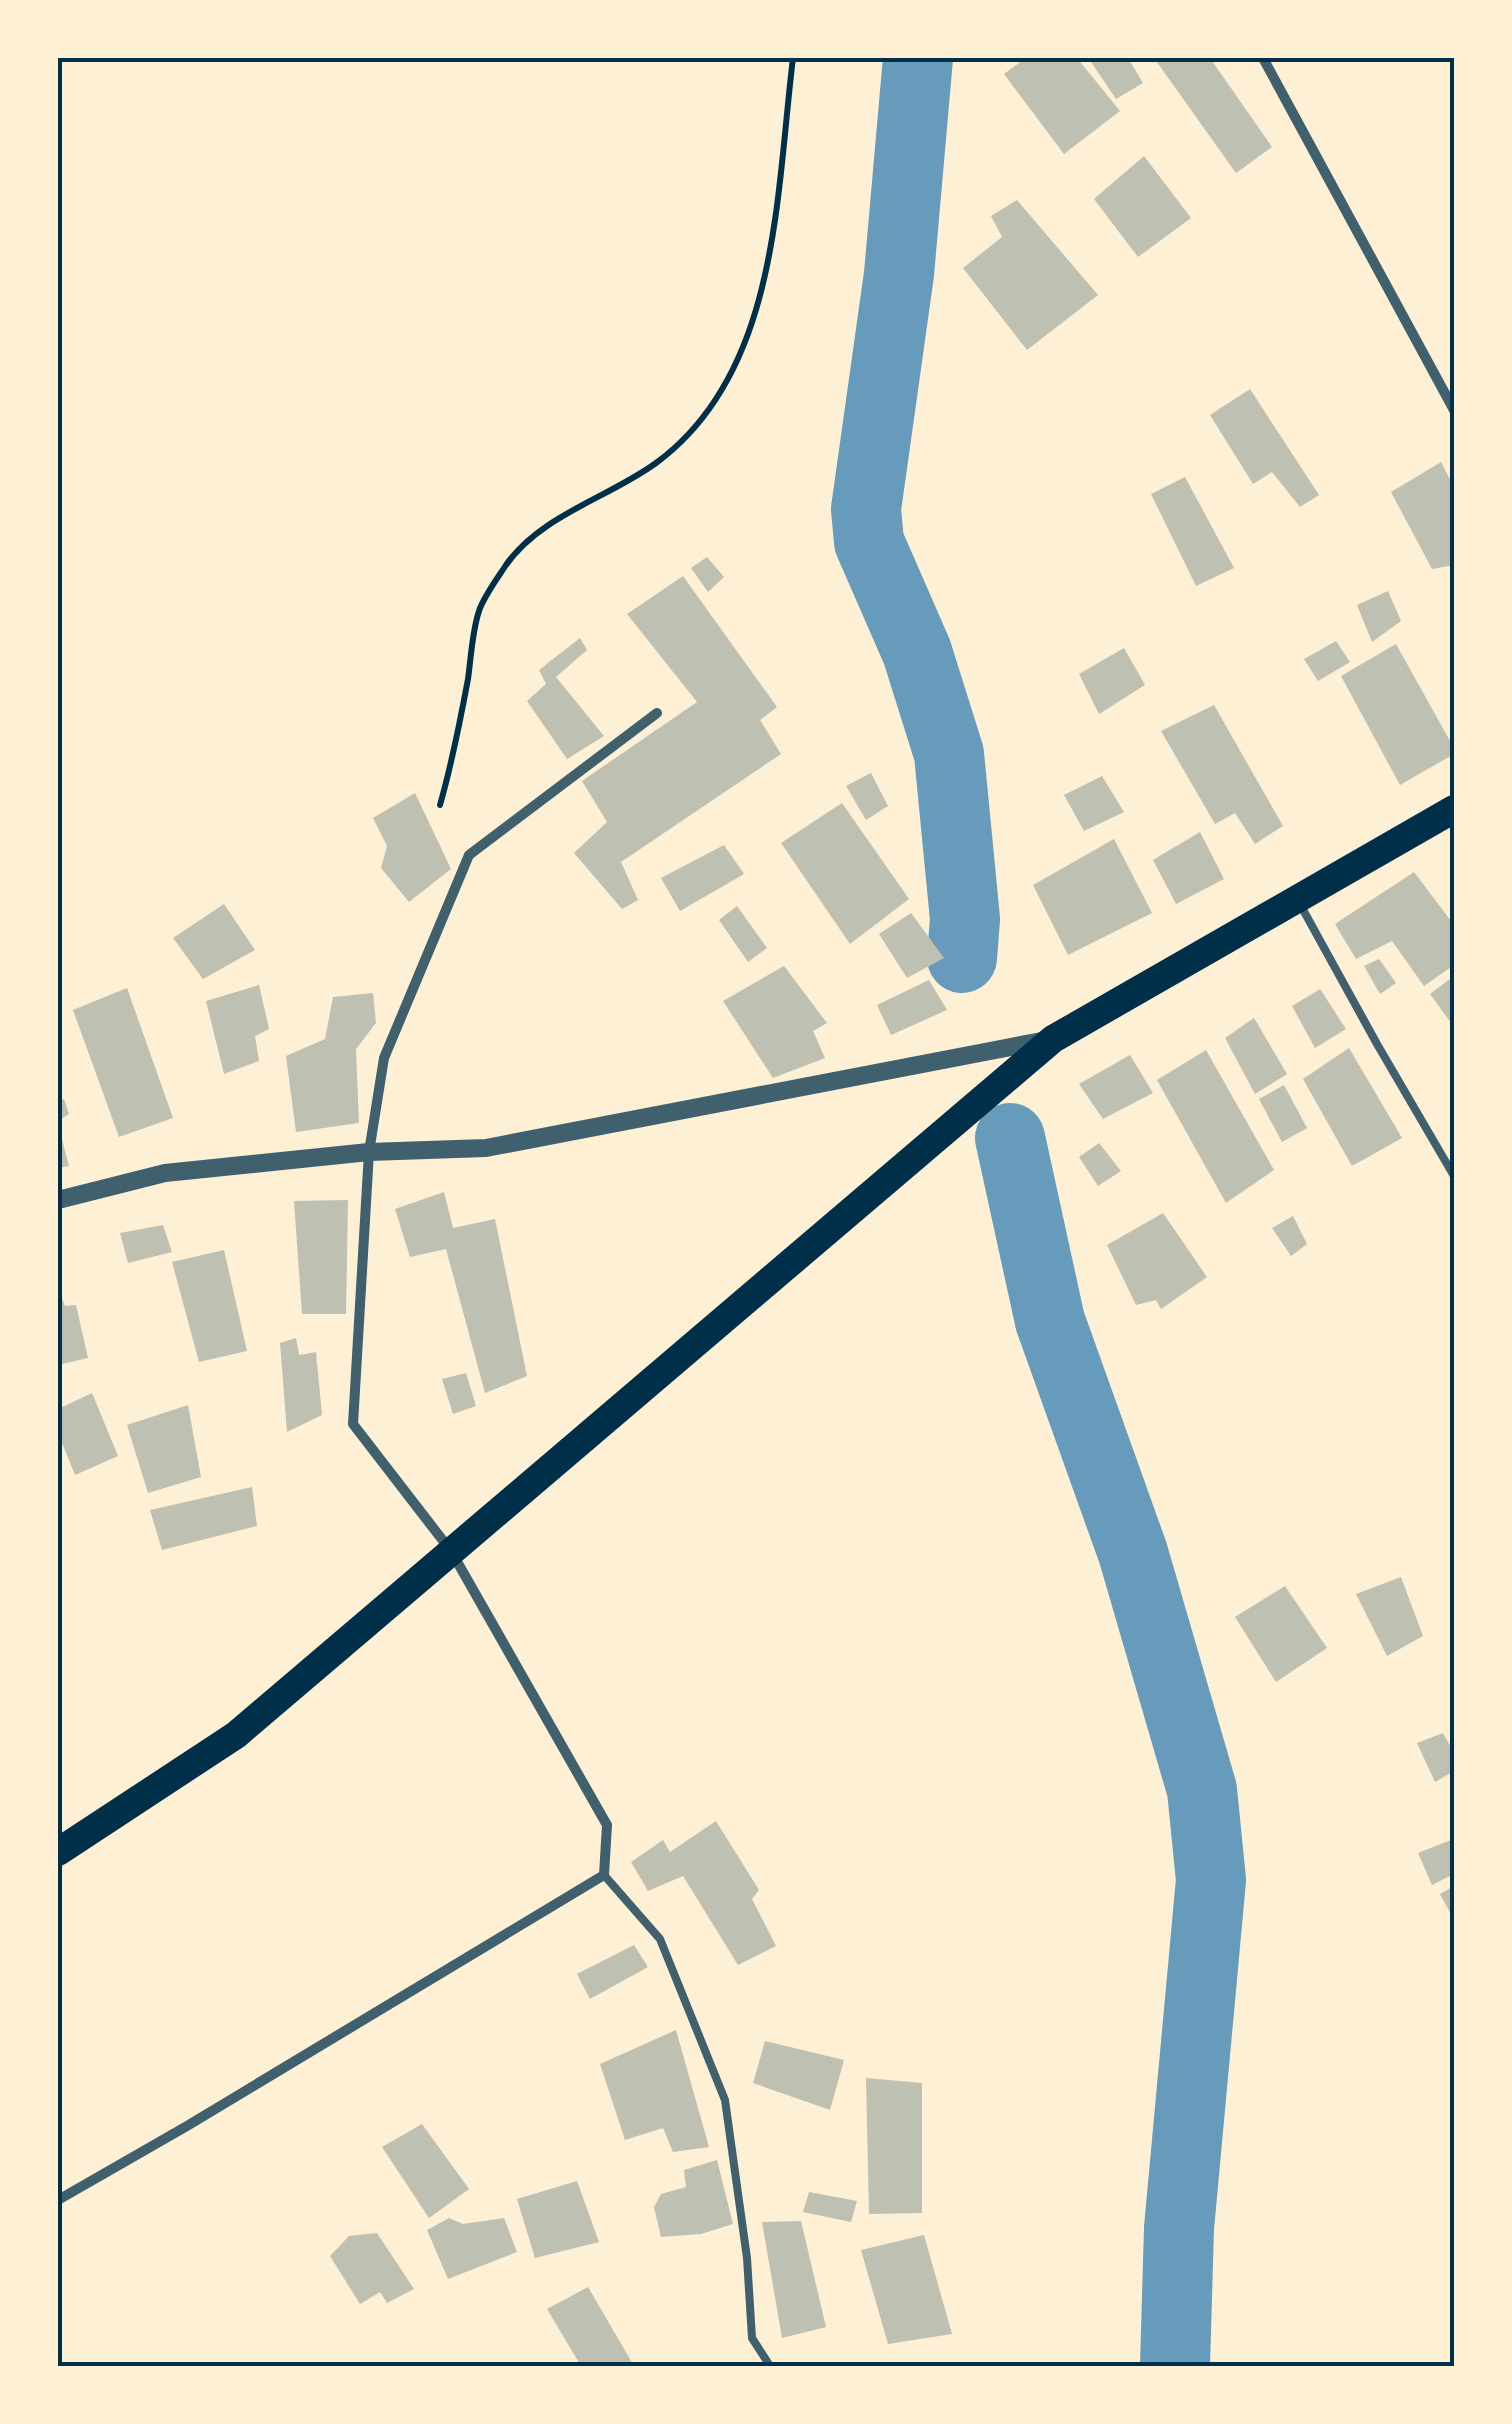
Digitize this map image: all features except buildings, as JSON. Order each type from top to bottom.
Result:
[{"type":"highway","points":[[58,1852],[236,1735],[1053,1039],[1454,808]]},
{"type":"street","points":[[1262,58],[1454,410]]},
{"type":"street","points":[[58,2200],[604,1875],[607,1825],[451,1552],[353,1424],[370,1152],[384,1058],[469,855],[657,714]]},
{"type":"street","points":[[58,1200],[165,1173],[370,1152],[486,1148],[1053,1039]]},
{"type":"lane","points":[[1296,897],[1454,1176]]},
{"type":"lane","points":[[604,1875],[660,1939],[725,2100],[747,2258],[752,2338],[770,2366]]},
{"type":"path","points":[[440,806],[456,751],[479,611],[508,562],[559,518],[653,465],[692,434],[716,402],[742,354],[766,272],[792,58]]},
{"type":"waterway","points":[[918,58],[899,274],[866,509],[869,542],[917,652],[949,754],[965,919],[962,958]]},
{"type":"waterway","points":[[1010,1138],[1050,1321],[1133,1553],[1202,1790],[1211,1880],[1179,2228],[1175,2366]]}]
